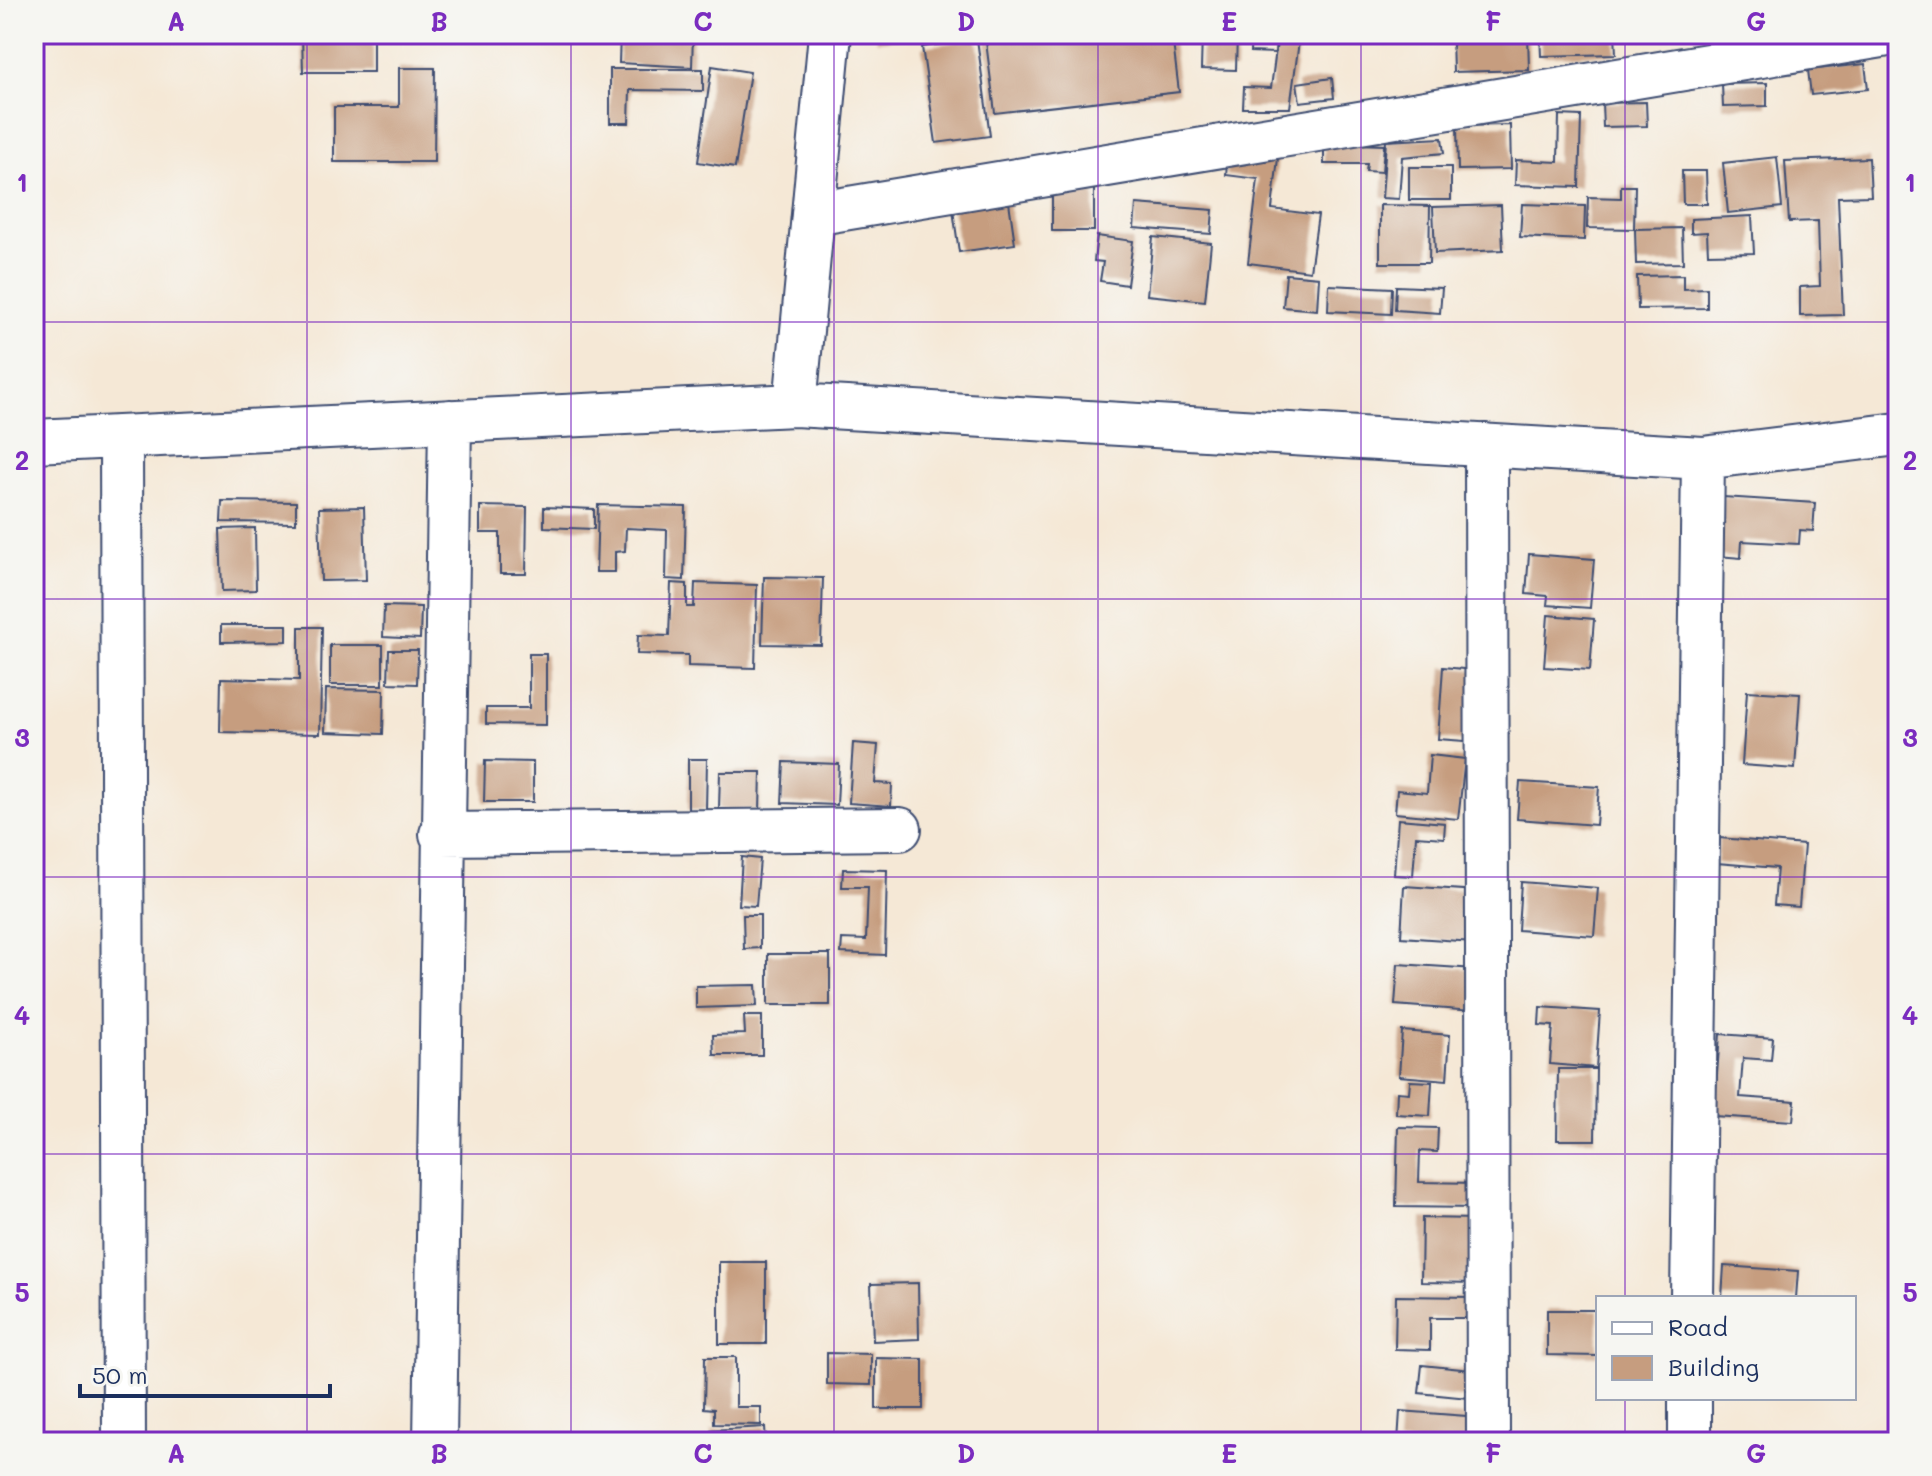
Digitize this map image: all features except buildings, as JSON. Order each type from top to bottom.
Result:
[{"type":"street","points":[[795,405],[830,34]]},
{"type":"street","points":[[813,214],[1894,34]]},
{"type":"street","points":[[34,441],[795,405],[1703,458],[1898,434]]},
{"type":"street","points":[[435,1442],[441,834],[450,421]]},
{"type":"street","points":[[121,437],[124,1442]]},
{"type":"street","points":[[1486,445],[1488,1442]]},
{"type":"street","points":[[1692,1296],[1703,458]]},
{"type":"street","points":[[441,834],[900,829]]},
{"type":"street","points":[[1690,1400],[1690,1442]]}]
